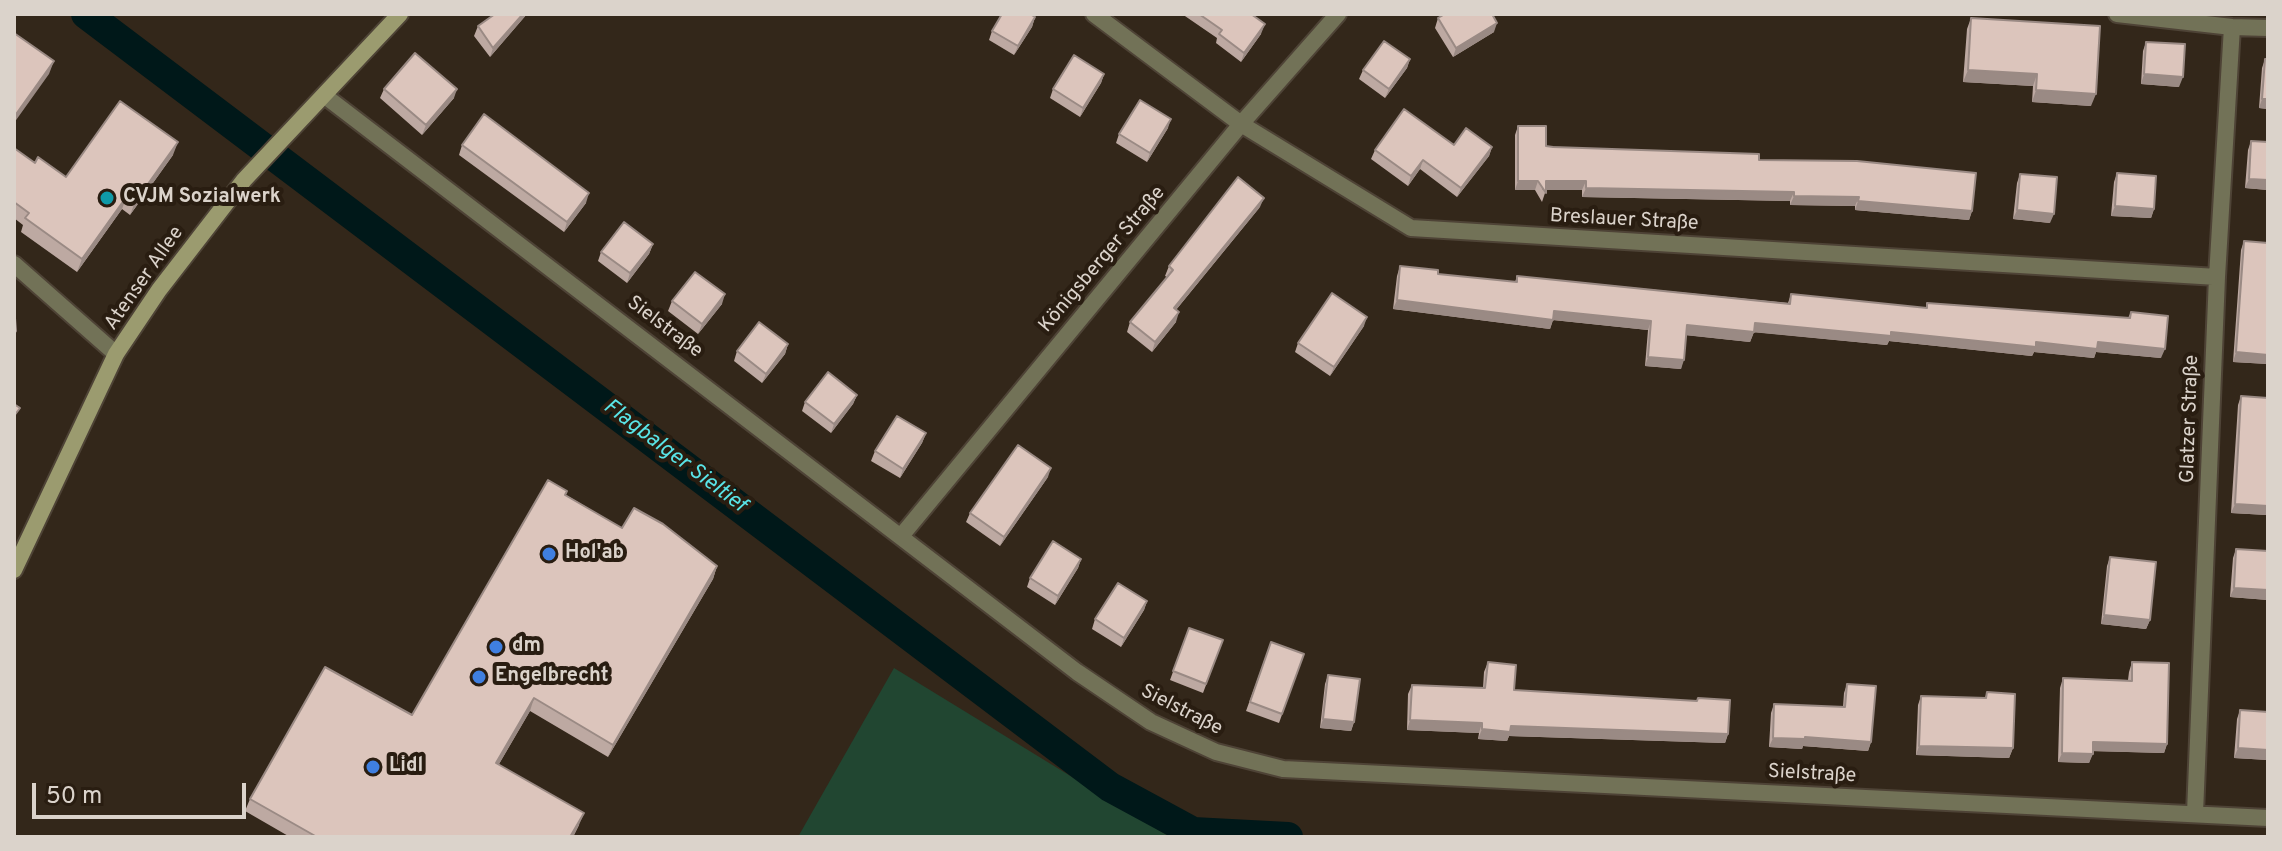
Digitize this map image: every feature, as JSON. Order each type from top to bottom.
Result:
[{"type":"street","name":"Atenser Allee","points":[[14,570],[116,354],[159,290],[244,180],[400,14]]},
{"type":"street","name":"Breslauer Straße","points":[[1094,14],[1241,124],[1411,228],[2217,277]]},
{"type":"street","name":"Königsberger Straße","points":[[902,535],[1241,124],[1338,14]]},
{"type":"street","points":[[2117,14],[2268,28]]},
{"type":"street","name":"Glatzer Straße","points":[[2195,813],[2217,277],[2232,27]]},
{"type":"street","name":"Sielstraße","points":[[325,96],[1077,672],[1151,722],[1216,752],[1283,769],[2268,818]]},
{"type":"street","points":[[14,264],[116,354]]},
{"type":"green space","points":[[894,668],[1170,837],[798,837]]},
{"type":"building","points":[[495,14],[523,14],[493,48],[478,26]]},
{"type":"building","points":[[1002,14],[1030,14],[1035,17],[1018,46],[992,31]]},
{"type":"building","points":[[1199,14],[1251,14],[1265,24],[1244,53],[1219,34],[1222,30]]},
{"type":"building","points":[[1445,14],[1492,14],[1497,23],[1456,48],[1438,18]]},
{"type":"building","points":[[1971,18],[2100,26],[2096,94],[2036,90],[2037,74],[1968,70]]},
{"type":"building","points":[[14,33],[54,61],[14,117]]},
{"type":"building","points":[[1384,41],[1410,59],[1389,89],[1363,70]]},
{"type":"building","points":[[2146,42],[2185,44],[2183,77],[2144,74]]},
{"type":"building","points":[[415,53],[457,89],[426,125],[384,89]]},
{"type":"building","points":[[1074,55],[1104,74],[1083,108],[1053,89]]},
{"type":"building","points":[[2265,59],[2268,59],[2268,99],[2262,99]]},
{"type":"building","points":[[1140,100],[1171,119],[1150,153],[1119,134]]},
{"type":"building","name":"CVJM Sozialwerk","points":[[120,101],[178,142],[135,202],[127,196],[82,259],[25,218],[29,213],[14,202],[14,148],[35,163],[38,157],[66,177]]},
{"type":"building","points":[[1404,109],[1454,145],[1466,128],[1492,147],[1461,188],[1423,160],[1411,176],[1375,150]]},
{"type":"building","points":[[484,114],[589,193],[567,222],[462,145]]},
{"type":"building","points":[[1518,126],[1546,126],[1546,146],[1553,147],[1759,154],[1759,160],[1857,161],[1976,173],[1972,211],[1858,201],[1859,197],[1794,196],[1794,192],[1586,188],[1586,181],[1546,181],[1546,193],[1538,181],[1518,181]]},
{"type":"building","points":[[2251,141],[2268,142],[2268,180],[2249,179]]},
{"type":"building","points":[[2117,173],[2156,176],[2154,209],[2115,206]]},
{"type":"building","points":[[2020,174],[2057,177],[2054,214],[2017,210]]},
{"type":"building","points":[[1238,177],[1264,198],[1174,308],[1179,312],[1155,342],[1130,322],[1173,270],[1169,266]]},
{"type":"building","points":[[624,222],[653,244],[630,273],[601,252]]},
{"type":"building","points":[[2244,241],[2268,243],[2268,355],[2236,352]]},
{"type":"building","points":[[1400,266],[1438,270],[1438,274],[1517,282],[1517,276],[1790,304],[1791,294],[1927,308],[1927,303],[2130,318],[2131,312],[2168,316],[2165,349],[2098,342],[2097,349],[2036,342],[2036,347],[1891,332],[1891,336],[1755,323],[1754,332],[1687,325],[1684,360],[1648,357],[1651,321],[1554,311],[1553,320],[1397,300]]},
{"type":"building","points":[[695,272],[725,294],[702,324],[672,301]]},
{"type":"building","points":[[1332,293],[1367,317],[1334,367],[1298,343]]},
{"type":"building","points":[[759,322],[788,344],[766,374],[737,351]]},
{"type":"building","points":[[828,372],[857,395],[834,424],[805,402]]},
{"type":"building","points":[[2241,396],[2268,398],[2268,506],[2235,504]]},
{"type":"building","points":[[897,416],[926,433],[903,469],[875,451]]},
{"type":"building","points":[[1018,445],[1051,468],[1004,537],[970,513]]},
{"type":"building","points":[[548,480],[567,491],[565,495],[622,528],[634,508],[663,524],[717,566],[613,745],[534,698],[496,763],[584,813],[570,837],[317,837],[250,799],[325,667],[412,715]]},
{"type":"building","points":[[1053,541],[1081,559],[1058,596],[1030,578]]},
{"type":"building","points":[[2236,549],[2268,551],[2268,590],[2234,588]]},
{"type":"building","points":[[2110,557],[2156,562],[2150,620],[2104,615]]},
{"type":"building","points":[[1118,583],[1147,601],[1124,638],[1095,619]]},
{"type":"building","points":[[1189,628],[1223,640],[1206,684],[1173,671]]},
{"type":"building","points":[[1271,642],[1304,654],[1282,714],[1250,702]]},
{"type":"building","points":[[1488,662],[1516,665],[1514,690],[1697,701],[1698,698],[1730,700],[1728,734],[1511,726],[1510,732],[1482,729],[1482,723],[1410,720],[1412,685],[1485,688]]},
{"type":"building","points":[[2132,662],[2169,663],[2167,744],[2093,742],[2093,754],[2062,753],[2063,678],[2132,681]]},
{"type":"building","points":[[1328,675],[1360,679],[1354,722],[1323,719]]},
{"type":"building","points":[[1847,684],[1876,686],[1871,742],[1773,738],[1774,704],[1845,707]]},
{"type":"building","points":[[1987,692],[2015,694],[2013,748],[1919,746],[1921,696],[1986,698]]},
{"type":"building","points":[[2240,710],[2268,712],[2268,750],[2238,748]]},
{"type":"waterway","name":"Flagbalger Sieltief","points":[[86,14],[1110,787],[1193,832],[1288,837]]},
{"type":"place","name":"CVJM Sozialwerk","points":[[107,198]]},
{"type":"place","name":"Hol'ab","points":[[549,554]]},
{"type":"place","name":"dm","points":[[496,647]]},
{"type":"place","name":"Engelbrecht","points":[[479,677]]},
{"type":"place","name":"Lidl","points":[[373,767]]}]
